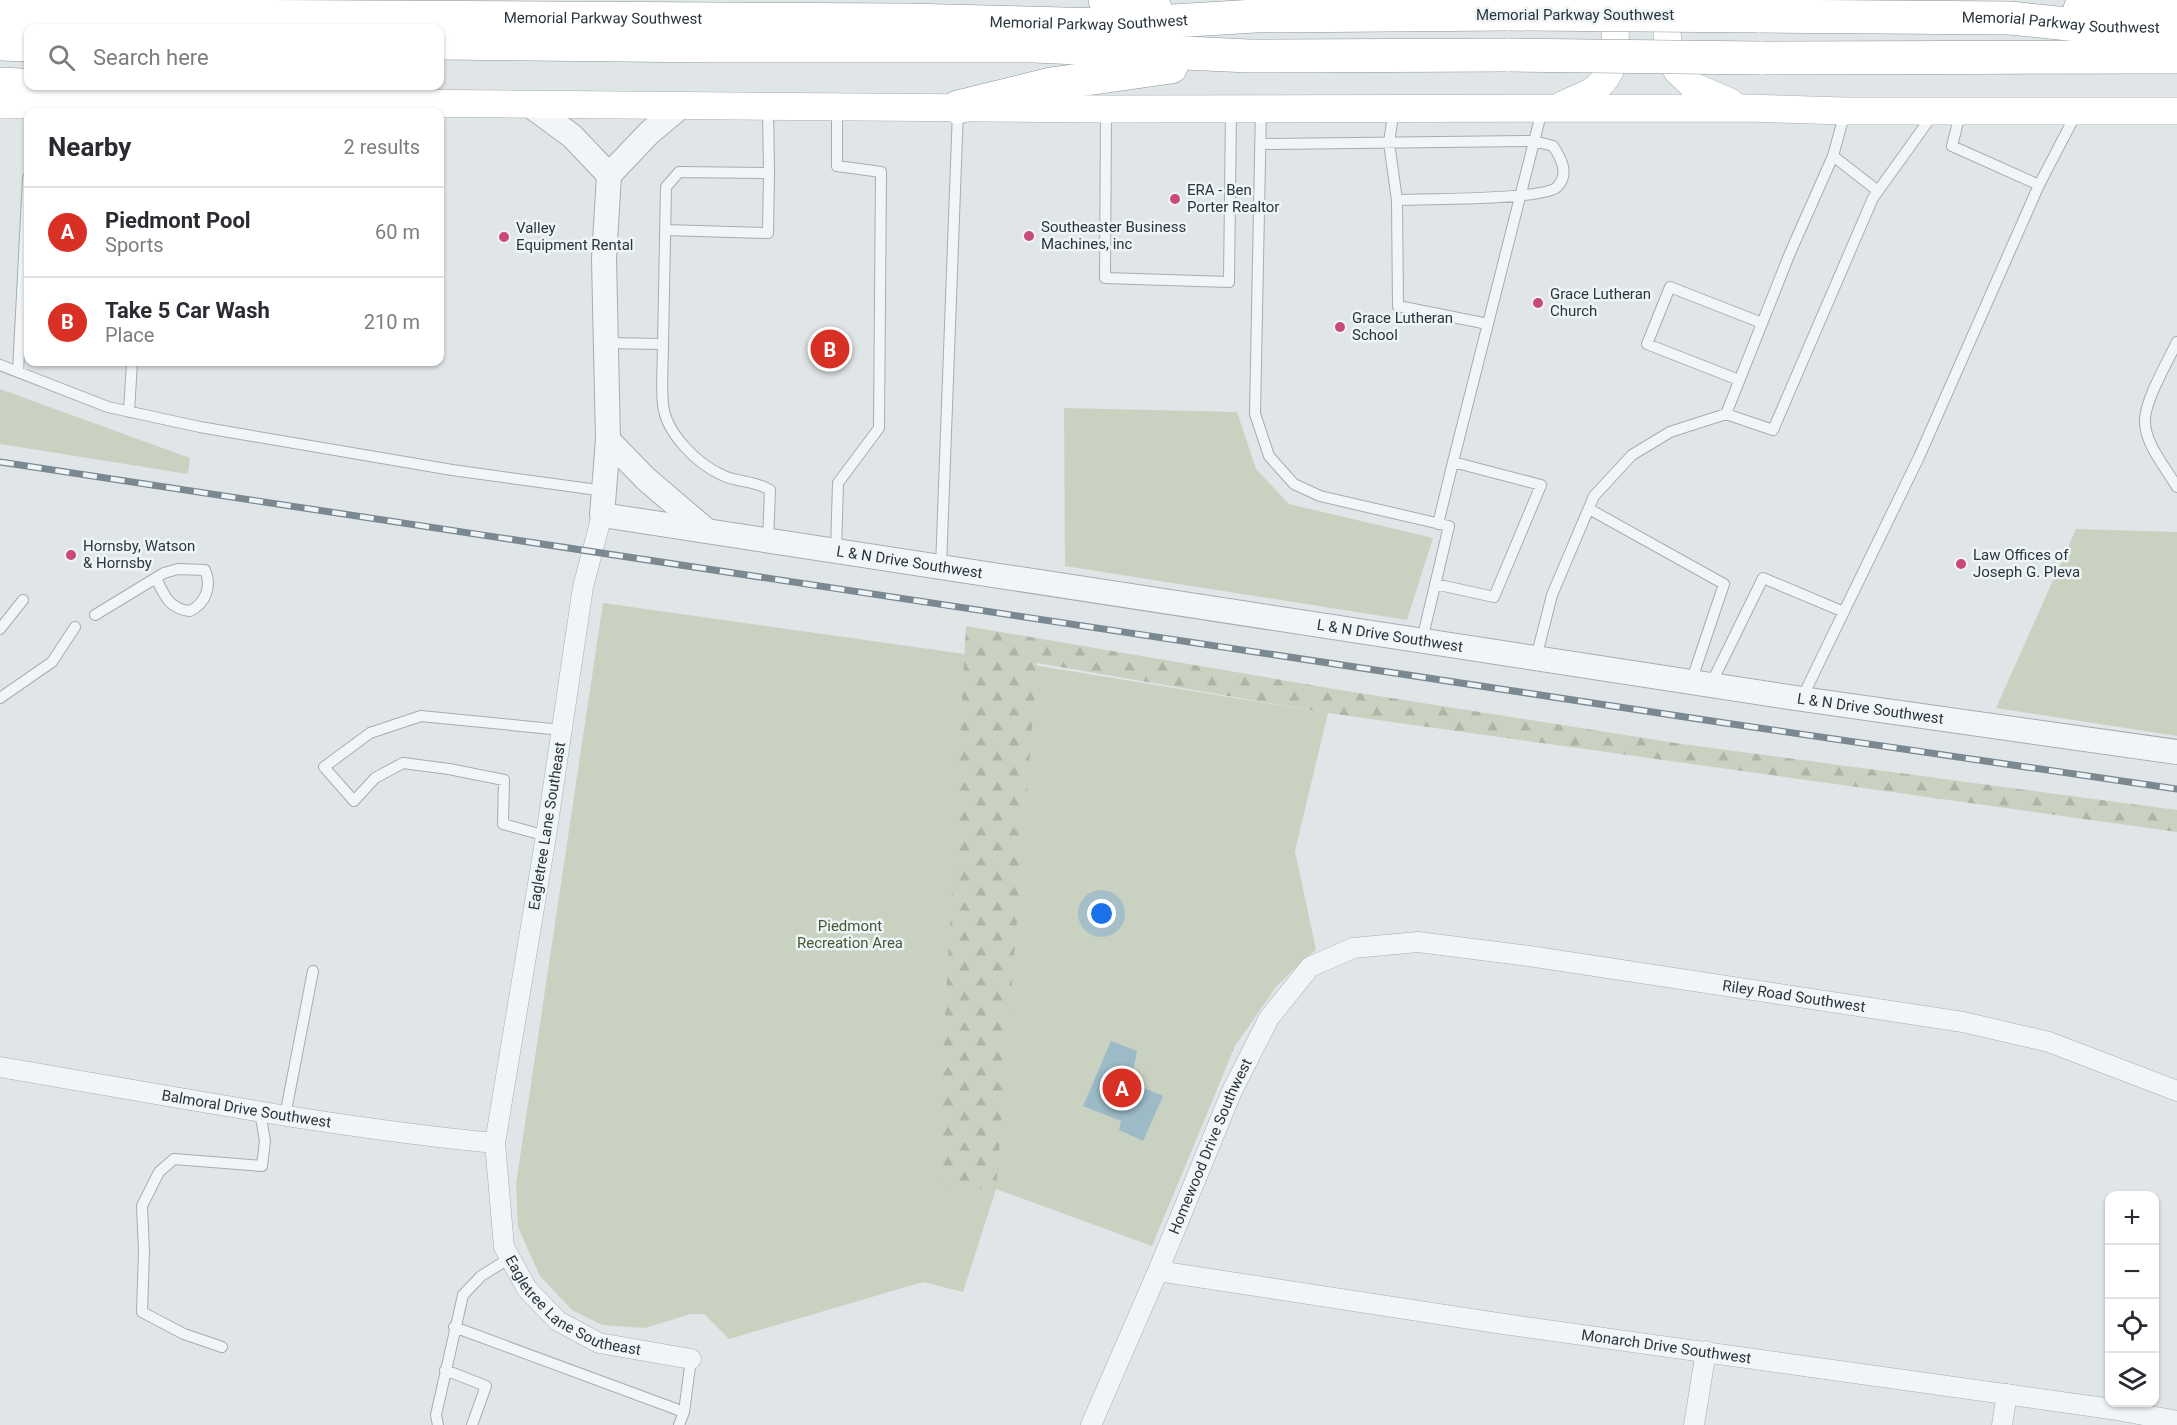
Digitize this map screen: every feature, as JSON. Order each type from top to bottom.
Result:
[{"type":"highway","points":[[1105,0],[1234,17]]},
{"type":"highway","points":[[2010,18],[2123,4],[2177,1]]},
{"type":"highway","name":"Memorial Parkway Southwest","points":[[0,15],[906,20],[1106,24],[1234,17],[1509,14],[2010,18],[2097,27],[2177,28]]},
{"type":"highway","name":"Memorial Parkway Southwest","points":[[444,43],[1035,46],[1249,56],[2177,57]]},
{"type":"highway","points":[[0,44],[24,45]]},
{"type":"highway","points":[[958,107],[1051,84],[1249,56]]},
{"type":"highway","points":[[2102,57],[2177,77]]},
{"type":"highway","points":[[0,84],[24,85]]},
{"type":"highway","points":[[88,90],[149,107]]},
{"type":"main road","points":[[1549,108],[1594,90],[1608,73],[1616,47],[1616,26],[1609,0]]},
{"type":"main road","points":[[1674,0],[1666,24],[1669,50],[1677,71],[1693,86],[1714,97],[1746,108]]},
{"type":"main road","points":[[0,105],[24,108]]},
{"type":"main road","points":[[90,108],[531,106],[2177,111]]},
{"type":"street","points":[[531,106],[572,136],[609,175],[649,133],[680,107]]},
{"type":"street","name":"Eagletree Lane Southeast","points":[[609,175],[604,259],[608,440],[603,515],[583,587],[546,836],[495,1143],[504,1247],[527,1289],[558,1321],[599,1342],[691,1359]]},
{"type":"street","points":[[608,440],[646,479],[707,531]]},
{"type":"street","name":"L & N Drive Southwest","points":[[603,515],[1802,699],[2177,752]]},
{"type":"street","name":"Riley Road Southwest","points":[[1402,944],[1419,942],[1529,956],[1963,1022],[2049,1042],[2177,1091]]},
{"type":"street","name":"Homewood Drive Southwest","points":[[1091,1425],[1158,1271],[1232,1091],[1269,1018],[1310,967],[1353,948],[1402,944]]},
{"type":"street","name":"Balmoral Drive Southwest","points":[[0,1067],[285,1116],[423,1136],[495,1143]]},
{"type":"street","name":"Monarch Drive Southwest","points":[[1158,1271],[1497,1323],[2111,1409],[2177,1421]]},
{"type":"street","points":[[1694,1425],[1706,1351]]},
{"type":"street","points":[[2002,1425],[2007,1394]]},
{"type":"lane","points":[[836,551],[838,483],[879,428],[881,184],[881,172],[837,166],[837,107]]},
{"type":"lane","points":[[941,567],[958,107]]},
{"type":"lane","points":[[665,230],[768,233],[768,108]]},
{"type":"lane","points":[[1106,109],[1105,278],[1228,282],[1231,108]]},
{"type":"lane","points":[[1261,108],[1256,414],[1269,456],[1294,484],[1320,496],[1449,526],[1422,640]]},
{"type":"lane","points":[[1394,108],[1389,143],[1397,200],[1398,306],[1488,324]]},
{"type":"lane","points":[[1437,524],[1534,141],[1549,108]]},
{"type":"lane","points":[[1948,110],[1952,146],[2039,185]]},
{"type":"lane","points":[[1536,658],[1552,595],[1594,496],[1632,455],[1670,432],[1726,414],[1773,430],[1873,198],[1948,110]]},
{"type":"lane","points":[[1726,414],[1790,253],[1833,156],[1845,111]]},
{"type":"lane","points":[[1802,699],[1919,457],[2039,185],[2077,111]]},
{"type":"lane","points":[[1260,144],[1534,141],[1553,146],[1562,160],[1563,176],[1556,188],[1545,192],[1397,200]]},
{"type":"lane","points":[[1833,156],[1878,191]]},
{"type":"lane","points":[[768,541],[770,490],[759,483],[723,476],[695,457],[675,435],[663,406],[663,344],[666,187],[679,172],[769,172]]},
{"type":"lane","points":[[1739,380],[1647,344],[1670,287],[1762,323]]},
{"type":"lane","points":[[18,372],[24,292]]},
{"type":"lane","points":[[2177,342],[2149,403],[2145,420],[2150,441],[2177,487]]},
{"type":"lane","points":[[606,343],[663,344]]},
{"type":"lane","points":[[0,365],[108,407],[200,427],[452,470],[605,491]]},
{"type":"lane","points":[[129,412],[132,366]]},
{"type":"lane","points":[[1435,584],[1494,597],[1541,485],[1453,462]]},
{"type":"lane","points":[[1588,509],[1725,584],[1701,683]]},
{"type":"lane","points":[[95,615],[156,578],[178,569],[205,570],[209,580],[207,592],[201,604],[190,611],[172,605],[156,578]]},
{"type":"lane","points":[[1701,683],[1762,578],[1844,612]]},
{"type":"lane","points":[[0,629],[23,600]]},
{"type":"lane","points":[[0,698],[52,662],[75,627]]},
{"type":"lane","points":[[546,836],[503,824],[504,780],[403,763],[375,778],[354,801],[324,767],[370,733],[421,716],[561,730]]},
{"type":"lane","points":[[285,1116],[313,971]]},
{"type":"lane","points":[[222,1347],[184,1334],[142,1312],[144,1251],[142,1206],[159,1172],[174,1159],[262,1166],[265,1141],[260,1112]]},
{"type":"lane","points":[[438,1425],[436,1415],[463,1295],[481,1276],[510,1258]]},
{"type":"lane","points":[[454,1327],[684,1412]]},
{"type":"lane","points":[[679,1425],[684,1412],[691,1359]]},
{"type":"lane","points":[[445,1370],[486,1386],[472,1425]]},
{"type":"green space","points":[[0,389],[190,458],[188,474],[0,444]]},
{"type":"green space","points":[[1064,408],[1237,412],[1256,469],[1289,504],[1433,538],[1407,620],[1065,566]]},
{"type":"green space","points":[[2076,529],[2177,532],[2177,736],[1996,708]]},
{"type":"green space","name":"Piedmont Recreation Area","points":[[603,603],[965,654],[1328,713],[1295,851],[1316,950],[1276,987],[1235,1046],[1152,1246],[996,1189],[963,1292],[923,1282],[729,1339],[704,1314],[691,1314],[645,1328],[602,1325],[572,1310],[540,1276],[518,1227],[516,1184]]},
{"type":"green space","points":[[966,626],[1340,690],[1682,744],[2177,810],[2177,832],[1328,713],[1037,663],[996,1189],[936,1187]]},
{"type":"water","points":[[1111,1041],[1137,1051],[1131,1082],[1163,1096],[1143,1141],[1119,1130],[1121,1121],[1083,1106]]},
{"type":"railway","points":[[0,462],[1725,723],[2177,789]]},
{"type":"place","name":"ERA - Ben Porter Realtor","points":[[1175,199]]},
{"type":"place","name":"Southeaster Business Machines, inc","points":[[1029,236]]},
{"type":"place","name":"Valley Equipment Rental","points":[[504,237]]},
{"type":"place","name":"Grace Lutheran Church","points":[[1538,303]]},
{"type":"place","name":"Grace Lutheran School","points":[[1340,327]]},
{"type":"place","name":"Take 5 Car Wash","points":[[830,349]]},
{"type":"place","name":"Hornsby, Watson & Hornsby","points":[[71,555]]},
{"type":"place","name":"Law Offices of Joseph G. Pleva","points":[[1961,564]]},
{"type":"place","name":"Piedmont Pool","points":[[1122,1088]]}]
